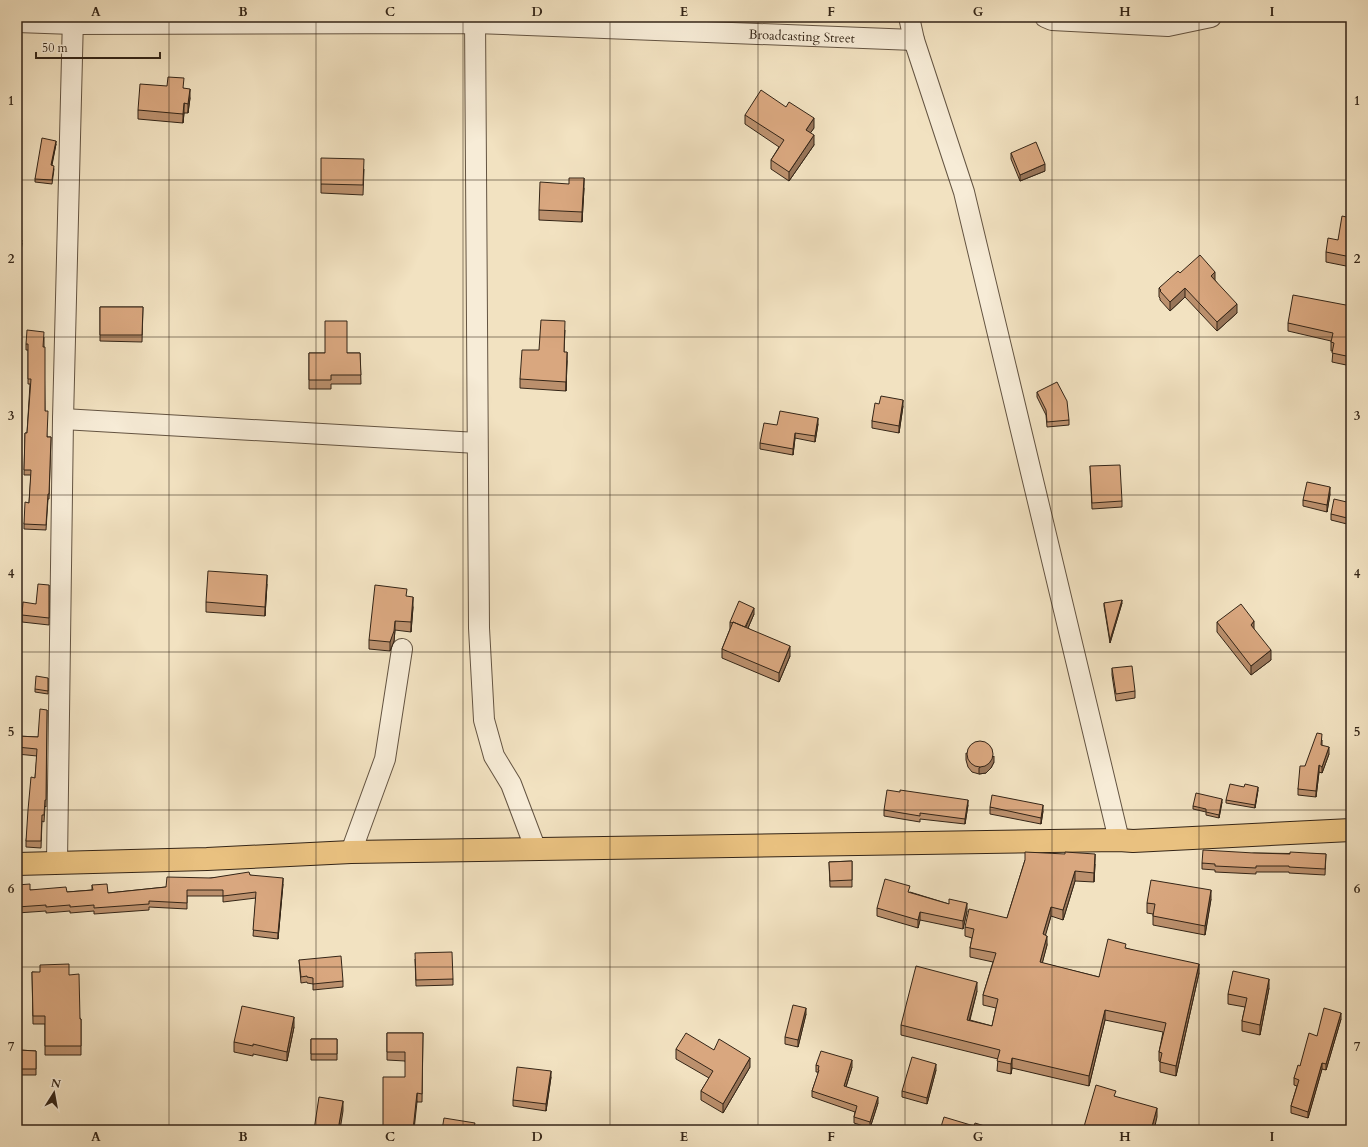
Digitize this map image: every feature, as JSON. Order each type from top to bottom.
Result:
[{"type":"main road","points":[[17,864],[207,859],[351,852],[1132,841],[1351,830]]},
{"type":"street","points":[[909,17],[914,40],[964,192],[1118,840]]},
{"type":"street","points":[[1045,17],[1052,20],[1168,26],[1211,17]]},
{"type":"street","points":[[57,862],[63,419],[73,20]]},
{"type":"street","name":"Broadcasting Street","points":[[17,22],[73,20],[475,20],[914,40]]},
{"type":"street","points":[[475,20],[479,628],[484,720],[494,756],[511,784],[536,850]]},
{"type":"street","points":[[63,419],[477,443]]},
{"type":"street","points":[[351,852],[385,759],[402,649]]},
{"type":"building","points":[[168,77],[184,78],[183,88],[190,89],[188,104],[184,103],[183,114],[138,110],[140,84],[167,86]]},
{"type":"building","points":[[761,90],[786,107],[789,102],[814,118],[806,130],[814,135],[789,172],[771,160],[784,140],[745,115]]},
{"type":"building","points":[[42,138],[56,141],[51,165],[54,166],[52,180],[35,179]]},
{"type":"building","points":[[1036,142],[1045,164],[1020,175],[1011,153]]},
{"type":"building","points":[[321,158],[364,159],[363,185],[321,184]]},
{"type":"building","points":[[569,178],[584,178],[582,212],[539,210],[540,182],[569,184]]},
{"type":"building","points":[[1342,216],[1351,218],[1351,257],[1326,252],[1328,238],[1338,240]]},
{"type":"building","points":[[17,240],[22,240],[20,257],[17,257]]},
{"type":"building","points":[[1200,255],[1215,272],[1211,276],[1237,304],[1217,322],[1185,288],[1170,302],[1159,288],[1178,271],[1180,273]]},
{"type":"building","points":[[1293,295],[1351,306],[1351,357],[1332,353],[1334,343],[1331,342],[1333,333],[1288,323]]},
{"type":"building","points":[[100,307],[143,307],[142,335],[100,335]]},
{"type":"building","points":[[541,320],[565,321],[564,352],[567,352],[566,382],[520,379],[522,350],[539,350]]},
{"type":"building","points":[[325,321],[347,321],[347,353],[360,353],[361,375],[331,375],[331,380],[309,380],[309,353],[325,353]]},
{"type":"building","points":[[27,330],[44,332],[45,411],[48,411],[47,437],[51,437],[49,494],[46,525],[24,524],[25,502],[29,503],[31,470],[24,470],[25,433],[27,433],[31,379],[28,379],[28,344],[26,344]]},
{"type":"building","points":[[1057,382],[1067,401],[1069,420],[1047,422],[1046,410],[1037,392]]},
{"type":"building","points":[[881,396],[903,400],[899,426],[872,421],[875,403],[879,404]]},
{"type":"building","points":[[780,411],[818,418],[815,436],[795,433],[793,449],[760,443],[764,423],[777,425]]},
{"type":"building","points":[[1351,461],[1351,473],[1349,472]]},
{"type":"building","points":[[1120,465],[1122,501],[1092,503],[1090,466]]},
{"type":"building","points":[[1307,482],[1330,487],[1327,505],[1303,500]]},
{"type":"building","points":[[1334,499],[1351,503],[1351,519],[1331,514]]},
{"type":"building","points":[[208,571],[267,575],[265,607],[206,602]]},
{"type":"building","points":[[38,584],[49,585],[49,618],[22,615],[23,602],[36,604]]},
{"type":"building","points":[[375,585],[407,589],[406,596],[413,597],[411,622],[395,621],[394,631],[390,642],[369,640]]},
{"type":"building","points":[[1122,600],[1110,640],[1104,603]]},
{"type":"building","points":[[739,601],[754,608],[745,627],[730,622]]},
{"type":"building","points":[[1241,604],[1254,621],[1251,625],[1271,650],[1251,666],[1217,622]]},
{"type":"building","points":[[733,622],[790,646],[779,673],[722,649]]},
{"type":"building","points":[[1132,666],[1135,691],[1116,694],[1112,668]]},
{"type":"building","points":[[36,676],[48,678],[48,691],[35,689]]},
{"type":"building","points":[[40,709],[47,710],[46,800],[44,815],[42,815],[41,841],[26,841],[31,777],[35,778],[37,749],[17,747],[17,736],[38,737]]},
{"type":"building","points":[[1317,733],[1322,734],[1321,745],[1329,747],[1322,767],[1319,765],[1316,791],[1298,789],[1300,766],[1305,766]]},
{"type":"building","points":[[980,741],[989,745],[993,754],[989,763],[980,767],[971,763],[967,754],[971,745]]},
{"type":"building","points":[[1230,784],[1244,787],[1245,784],[1258,787],[1255,805],[1226,800]]},
{"type":"building","points":[[887,790],[900,792],[900,790],[968,800],[965,819],[920,813],[920,816],[884,810]]},
{"type":"building","points":[[1196,793],[1222,799],[1219,815],[1206,812],[1206,809],[1193,806]]},
{"type":"building","points":[[992,795],[1043,805],[1041,818],[990,807]]},
{"type":"building","points":[[1203,850],[1254,853],[1290,854],[1290,852],[1326,854],[1325,869],[1289,866],[1256,866],[1256,868],[1215,866],[1215,864],[1202,863]]},
{"type":"building","points":[[1025,852],[1095,854],[1094,873],[1075,871],[1063,910],[1051,907],[1043,934],[1047,936],[1040,962],[1099,977],[1108,939],[1126,944],[1125,948],[1199,964],[1176,1066],[1160,1062],[1162,1053],[1159,1052],[1166,1023],[1105,1010],[1089,1076],[1012,1058],[1011,1064],[997,1061],[1000,1050],[901,1025],[916,966],[977,982],[967,1020],[992,1026],[998,999],[983,995],[996,953],[970,948],[974,929],[965,927],[969,909],[1007,918],[1025,860]]},
{"type":"building","points":[[852,861],[852,880],[830,881],[829,862]]},
{"type":"building","points":[[249,872],[250,875],[283,878],[278,933],[253,930],[256,892],[223,896],[223,890],[187,890],[187,903],[149,901],[149,904],[94,908],[94,905],[70,907],[70,905],[46,907],[46,905],[17,907],[17,885],[30,884],[30,890],[66,887],[67,892],[93,890],[92,885],[107,884],[108,893],[166,887],[167,877],[211,878]]},
{"type":"building","points":[[885,879],[910,886],[908,892],[949,904],[949,899],[967,903],[963,921],[920,912],[918,920],[877,908]]},
{"type":"building","points":[[1151,880],[1211,890],[1205,926],[1153,916],[1155,904],[1147,903]]},
{"type":"building","points":[[452,952],[453,979],[416,980],[415,953]]},
{"type":"building","points":[[341,956],[343,981],[313,984],[313,978],[307,976],[301,977],[299,960]]},
{"type":"building","points":[[69,964],[69,975],[79,974],[81,1046],[45,1046],[45,1016],[33,1016],[32,972],[40,972],[40,965]]},
{"type":"building","points":[[1233,971],[1269,979],[1260,1025],[1242,1021],[1247,998],[1228,994]]},
{"type":"building","points":[[793,1005],[806,1008],[798,1040],[785,1037]]},
{"type":"building","points":[[242,1006],[294,1017],[287,1052],[253,1044],[253,1046],[234,1042]]},
{"type":"building","points":[[1324,1008],[1341,1013],[1326,1064],[1322,1063],[1308,1112],[1291,1106],[1299,1080],[1294,1078],[1298,1065],[1300,1066],[1309,1033],[1317,1036]]},
{"type":"building","points":[[387,1033],[423,1033],[422,1094],[417,1093],[413,1130],[383,1130],[383,1077],[405,1077],[405,1052],[387,1052]]},
{"type":"building","points":[[686,1033],[714,1050],[719,1039],[750,1058],[723,1104],[701,1091],[713,1071],[676,1049]]},
{"type":"building","points":[[311,1039],[337,1039],[337,1054],[311,1054]]},
{"type":"building","points":[[19,1050],[36,1051],[36,1069],[19,1069]]},
{"type":"building","points":[[821,1051],[852,1060],[844,1086],[878,1097],[870,1122],[854,1117],[857,1106],[812,1091],[819,1070],[819,1066],[816,1065]]},
{"type":"building","points":[[912,1057],[936,1064],[927,1098],[902,1091]]},
{"type":"building","points":[[517,1067],[551,1071],[546,1104],[513,1100]]},
{"type":"building","points":[[1096,1085],[1116,1091],[1114,1096],[1157,1108],[1151,1130],[1083,1130]]},
{"type":"building","points":[[319,1097],[343,1101],[338,1130],[314,1130]]},
{"type":"building","points":[[944,1117],[974,1126],[975,1123],[991,1128],[990,1130],[940,1130]]},
{"type":"building","points":[[444,1118],[475,1123],[473,1130],[442,1130]]},
{"type":"building","points":[[146,1127],[158,1130],[145,1130]]}]
